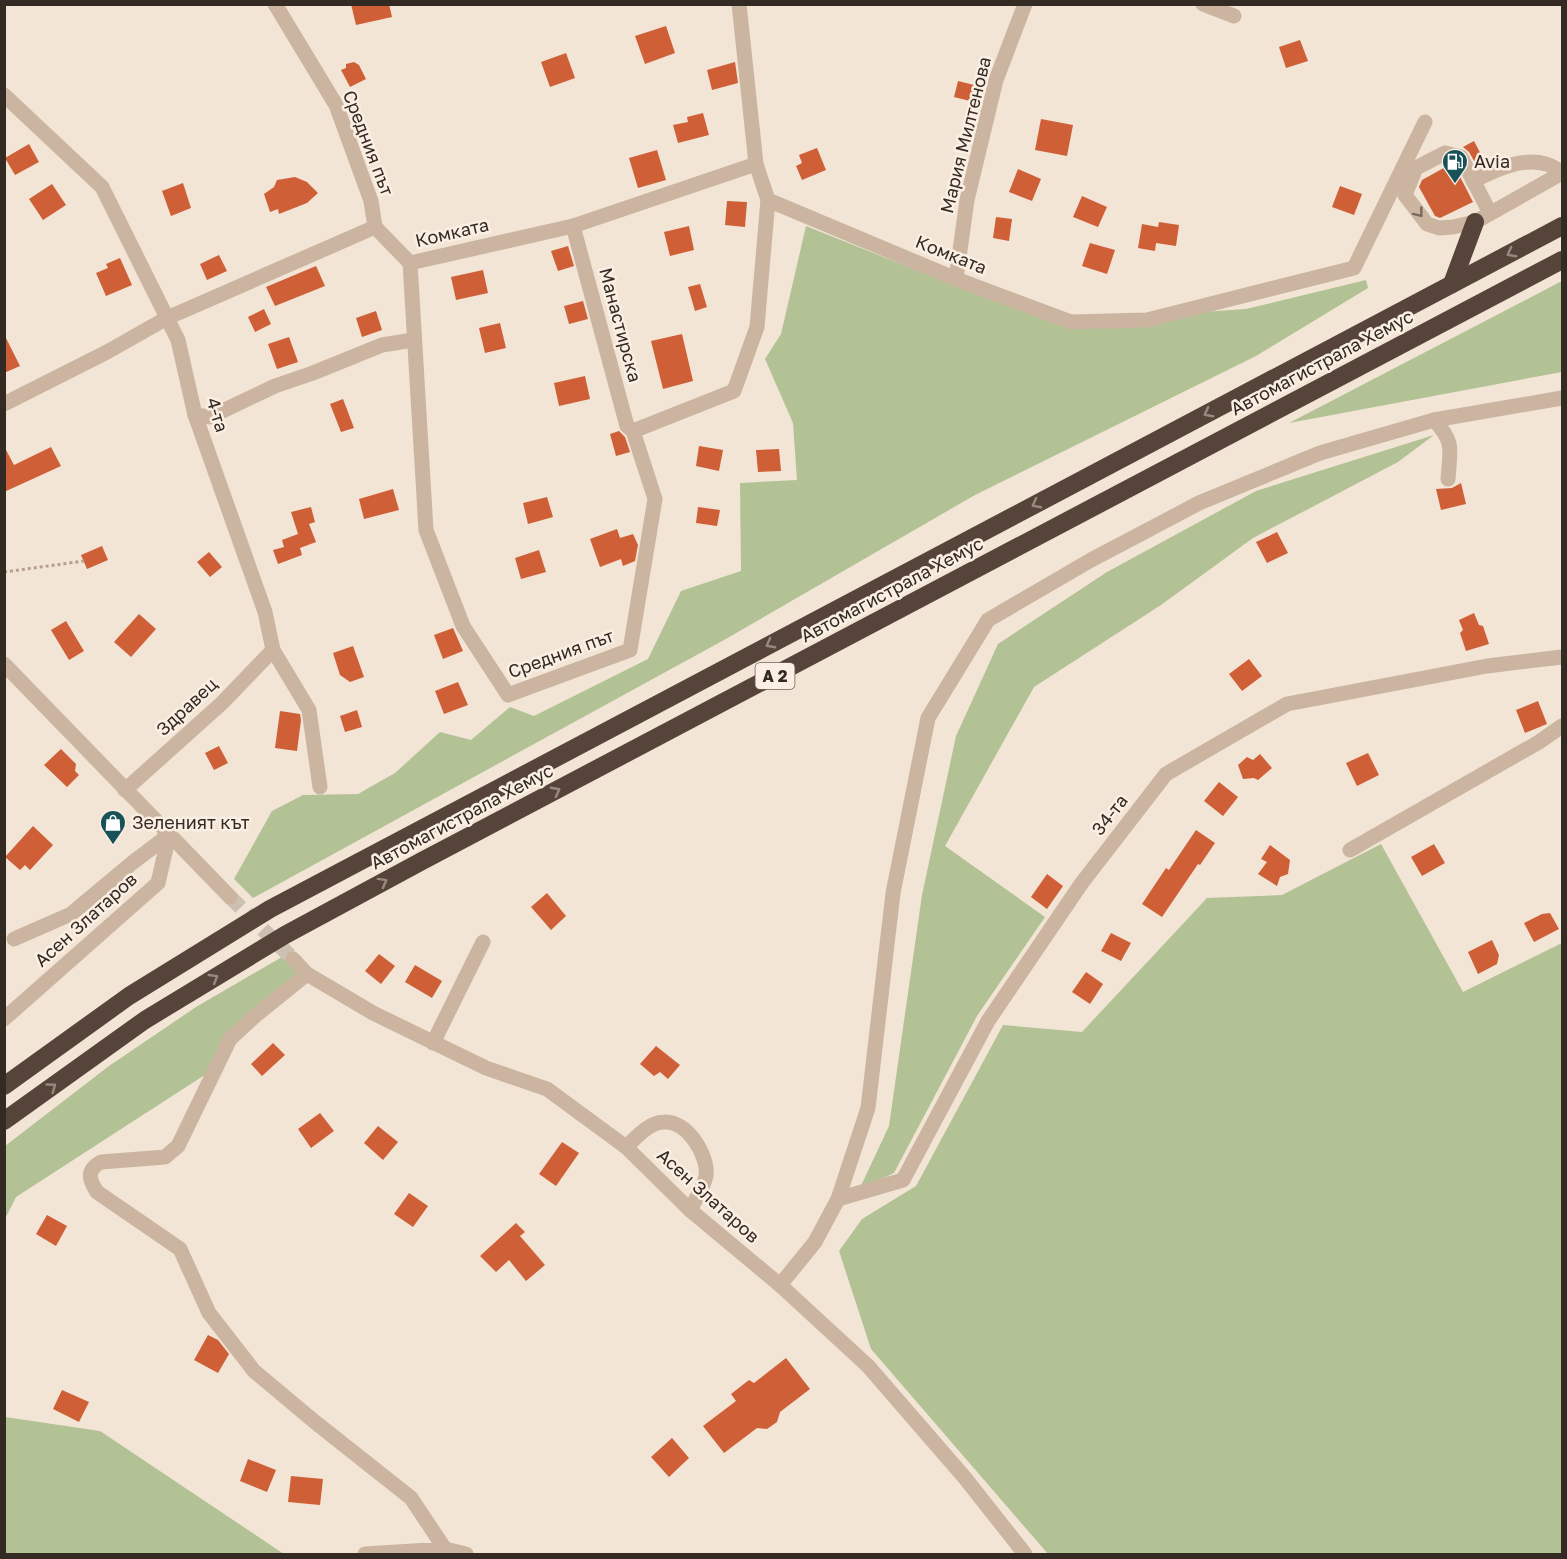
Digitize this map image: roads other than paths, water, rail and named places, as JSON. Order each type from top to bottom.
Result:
[{"type":"highway","points":[[1452,284],[1483,218]]},
{"type":"highway","name":"Автомагистрала Хемус","points":[[4,1086],[129,996],[270,909],[1563,226]]},
{"type":"highway","name":"Автомагистрала Хемус","points":[[4,1121],[145,1020],[285,935],[1563,260]]},
{"type":"highway","points":[[4,1078],[50,1054]]},
{"type":"street","name":"Средния път","points":[[275,4],[336,105],[371,201],[375,227]]},
{"type":"street","points":[[633,431],[734,391],[757,327],[768,200],[756,164],[739,4]]},
{"type":"street","name":"Мария Милтенова","points":[[956,279],[967,200],[996,80],[1025,4]]},
{"type":"street","points":[[1203,4],[1234,16]]},
{"type":"street","name":"4-та","points":[[4,94],[102,187],[178,340],[195,415],[265,612],[273,650],[309,710],[320,787]]},
{"type":"street","name":"Комката","points":[[768,200],[956,279],[1071,322],[1147,320],[1354,268],[1399,192],[1425,122]]},
{"type":"street","points":[[1483,218],[1473,181],[1461,157],[1445,153],[1416,168],[1399,192],[1427,224],[1439,228],[1483,218],[1563,173]]},
{"type":"street","points":[[1473,181],[1498,169],[1518,163],[1546,164],[1563,173]]},
{"type":"street","name":"Комката","points":[[410,263],[573,226],[756,164]]},
{"type":"street","name":"Манастирска","points":[[573,226],[627,426],[633,431]]},
{"type":"street","points":[[4,404],[107,352],[167,318],[375,227],[410,263]]},
{"type":"street","name":"Средния път","points":[[410,263],[426,530],[463,626],[508,695],[630,650],[655,500],[633,431]]},
{"type":"street","points":[[195,415],[210,417],[275,386],[314,373],[382,345],[413,340]]},
{"type":"street","points":[[780,1285],[815,1242],[838,1199],[868,1108],[893,894],[928,718],[988,620],[1091,560],[1200,503],[1320,453],[1434,420],[1563,398]]},
{"type":"street","points":[[1434,420],[1446,433],[1451,444],[1448,478]]},
{"type":"street","name":"Здравец","points":[[125,790],[222,703],[273,650]]},
{"type":"street","name":"34-та","points":[[838,1199],[903,1180],[988,1021],[1081,884],[1166,774],[1287,704],[1487,666],[1563,657]]},
{"type":"street","points":[[4,664],[230,897]]},
{"type":"street","points":[[1350,850],[1563,726]]},
{"type":"street","points":[[14,939],[71,914],[132,862],[169,835]]},
{"type":"street","name":"Асен Златаров","points":[[4,1019],[158,883],[169,835]]},
{"type":"street","points":[[433,1043],[483,942]]},
{"type":"street","name":"Асен Златаров","points":[[293,959],[307,974],[373,1013],[486,1068],[547,1089],[626,1147],[690,1210],[780,1285],[868,1366],[965,1478],[1025,1554]]},
{"type":"street","points":[[307,974],[230,1039],[178,1146],[165,1157],[101,1162],[94,1166],[89,1176],[90,1182],[97,1192],[180,1249],[209,1313],[254,1371],[411,1498],[445,1549]]},
{"type":"street","points":[[626,1147],[647,1128],[665,1121],[681,1126],[696,1140],[706,1176],[690,1210]]},
{"type":"street","points":[[365,1554],[445,1549],[466,1554]]},
{"type":"tunnel","points":[[230,897],[293,959]]},
{"type":"place","name":"Avia","points":[[1455,185]]},
{"type":"place","name":"Зеленият кът","points":[[113,846]]}]
